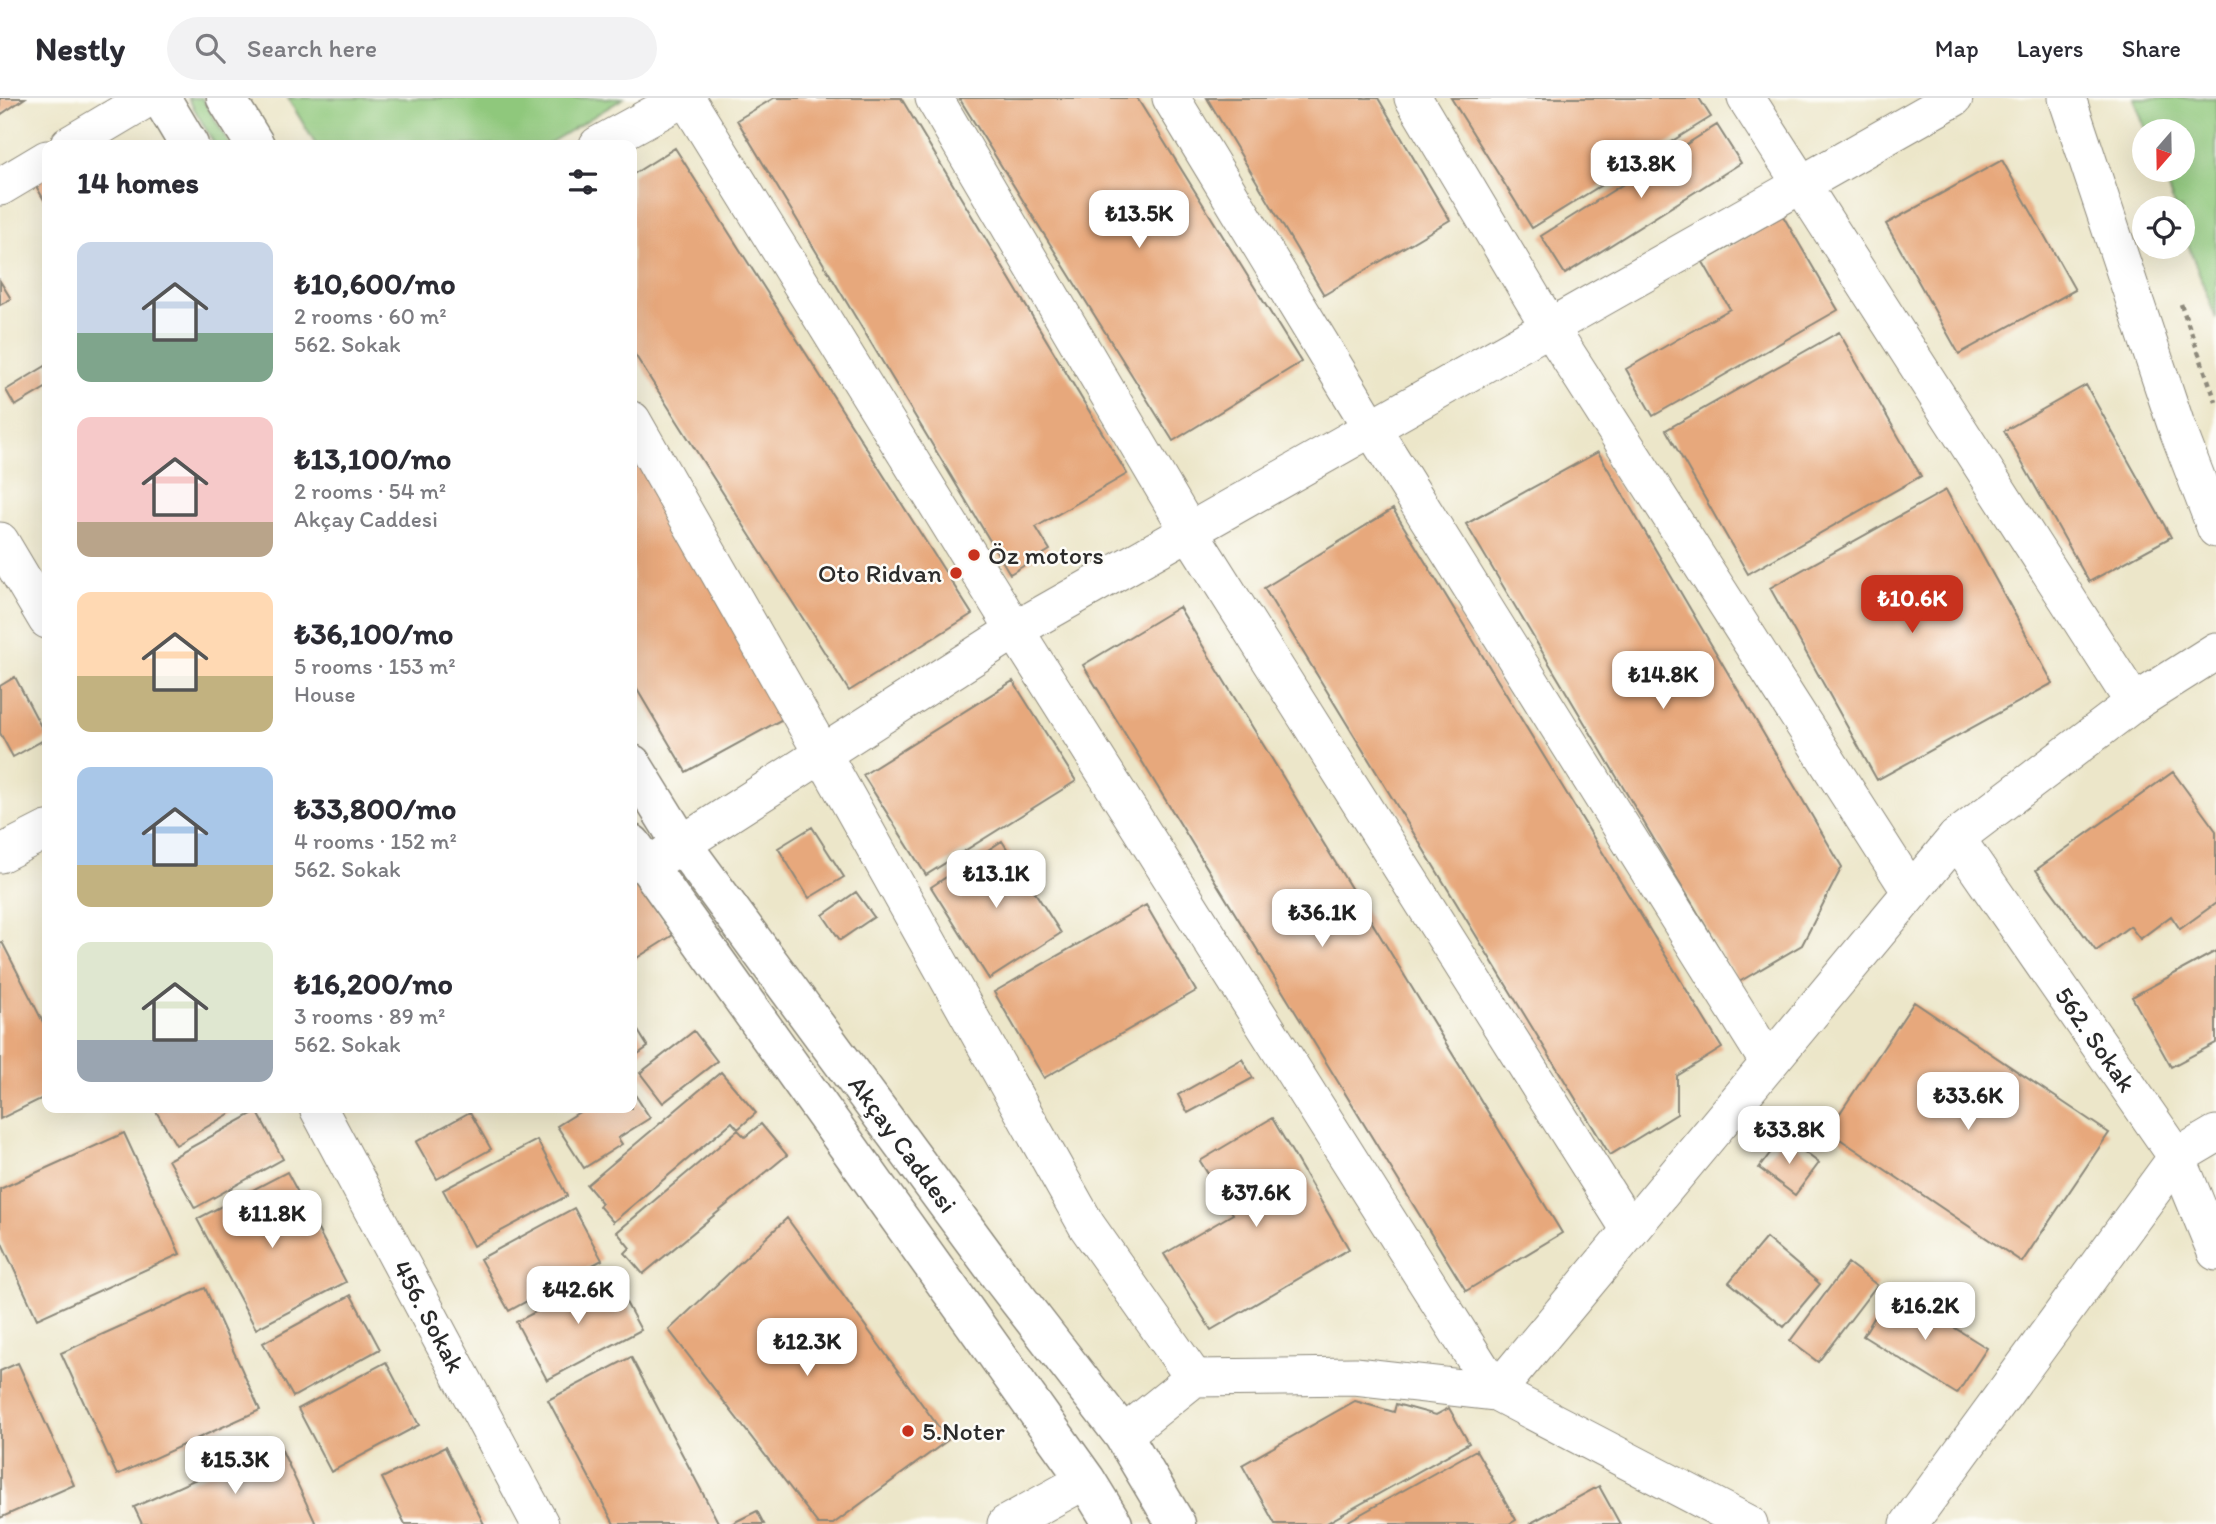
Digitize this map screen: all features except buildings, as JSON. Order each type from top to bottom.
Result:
[{"type":"main road","points":[[161,98],[186,140]]},
{"type":"main road","points":[[226,98],[252,140]]},
{"type":"main road","name":"Akçay Caddesi","points":[[637,772],[681,843],[1003,1280],[1123,1435],[1176,1524]]},
{"type":"main road","name":"Akçay Caddesi","points":[[640,855],[1086,1480],[1113,1524]]},
{"type":"street","points":[[77,140],[148,98]]},
{"type":"street","points":[[607,140],[685,98],[1015,630],[1496,1392]]},
{"type":"street","points":[[934,98],[1189,531],[1630,1230]]},
{"type":"street","points":[[1171,98],[1371,427],[1769,1063]]},
{"type":"street","points":[[1413,98],[1549,326],[1912,892]]},
{"type":"street","points":[[1746,98],[2134,704]]},
{"type":"street","points":[[640,855],[681,843],[1015,630],[1954,98]]},
{"type":"street","points":[[2067,98],[2176,425],[2216,529]]},
{"type":"street","points":[[0,187],[42,162]]},
{"type":"street","points":[[637,429],[1087,1226],[1194,1378]]},
{"type":"street","points":[[0,541],[42,612]]},
{"type":"street","points":[[1496,1392],[1956,838],[2134,704],[2216,650]]},
{"type":"street","points":[[0,854],[42,833]]},
{"type":"street","name":"562. Sokak","points":[[1956,838],[2177,1157],[2216,1252]]},
{"type":"street","name":"456. Sokak","points":[[321,1113],[540,1524]]},
{"type":"street","points":[[1909,1524],[2177,1157],[2216,1134]]},
{"type":"street","points":[[1123,1435],[1194,1378],[1355,1376],[1496,1392],[1749,1524]]},
{"type":"street","points":[[1006,1524],[1086,1480]]},
{"type":"path","points":[[2179,298],[2216,402]]},
{"type":"green space","points":[[188,98],[202,98],[227,140],[212,140]]},
{"type":"green space","points":[[288,98],[624,98],[554,140],[313,140]]},
{"type":"green space","points":[[2134,98],[2216,98],[2216,319],[2194,259],[2195,196],[2171,196],[2165,182],[2195,182],[2195,119],[2142,119]]},
{"type":"place","name":"Öz motors","points":[[974,555]]},
{"type":"place","name":"Oto Ridvan","points":[[956,573]]},
{"type":"place","name":"5.Noter","points":[[908,1431]]}]
